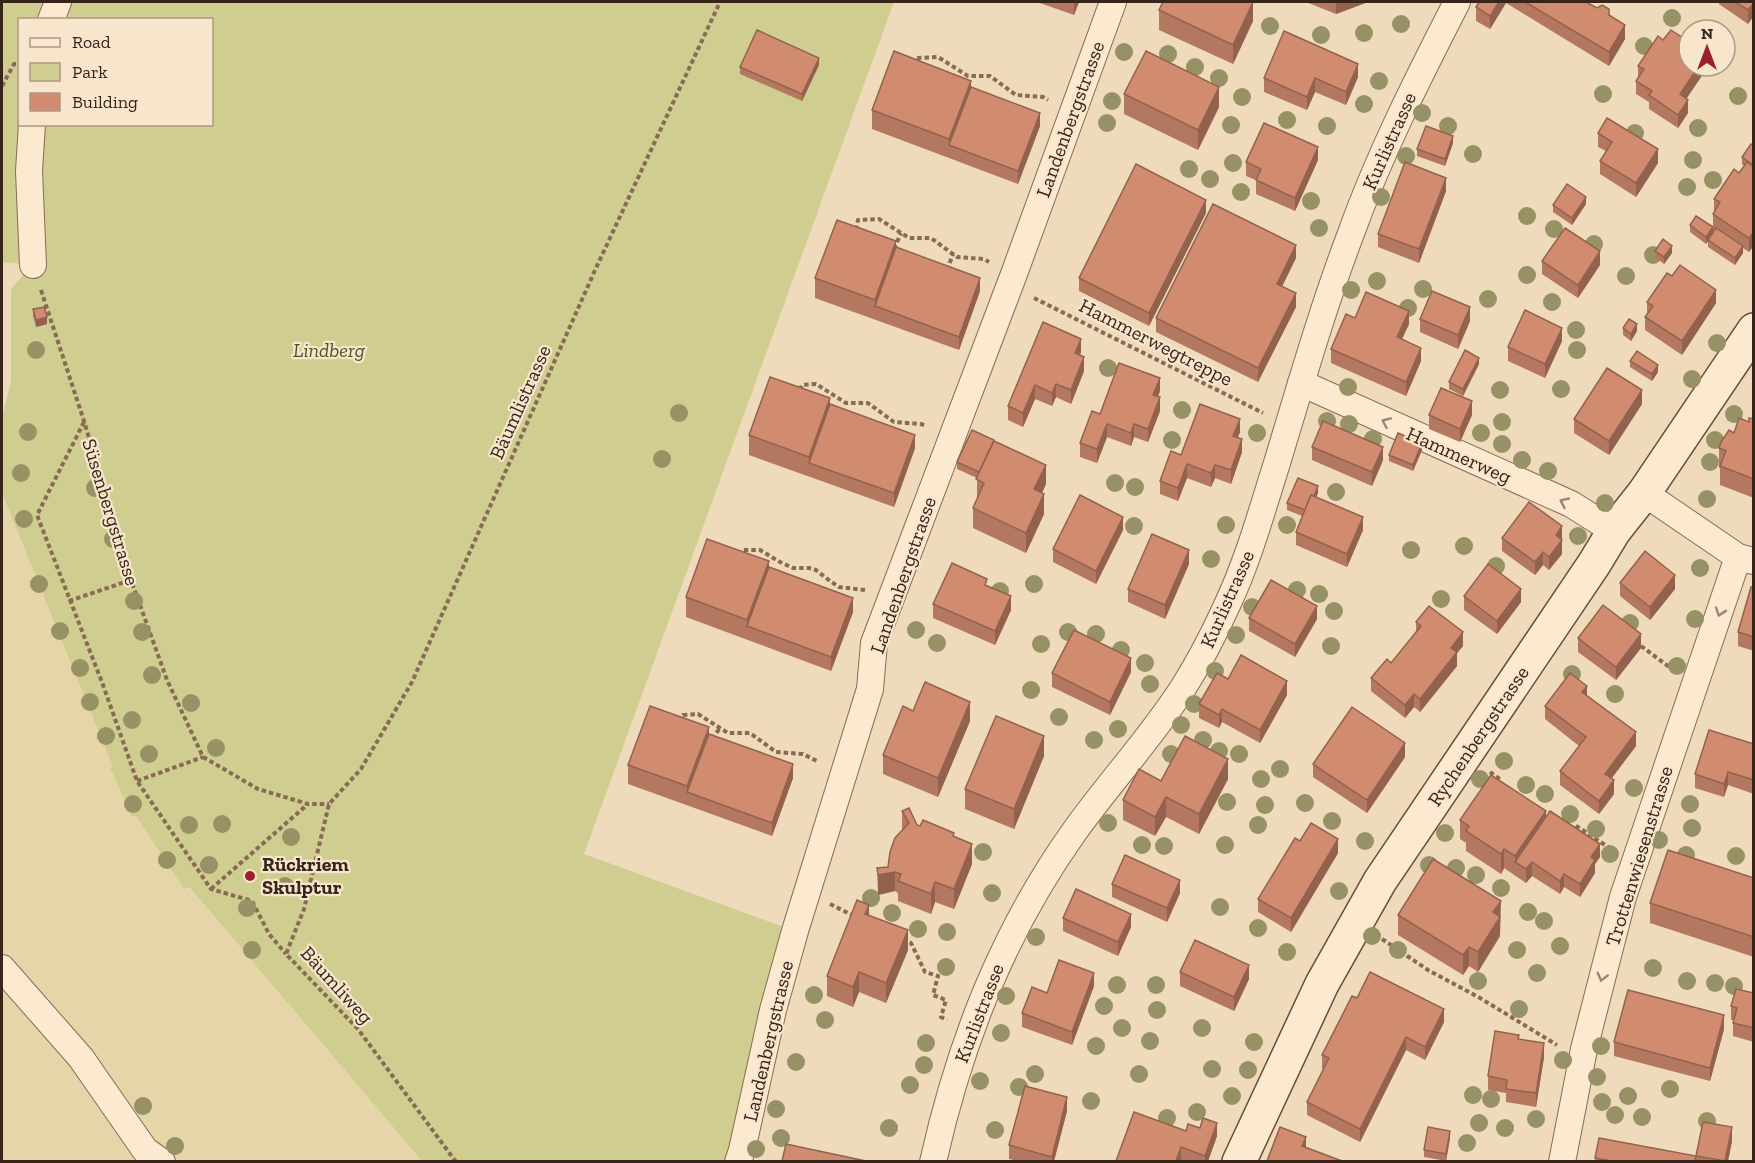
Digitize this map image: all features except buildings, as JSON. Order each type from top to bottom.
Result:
[{"type":"street","points":[[52,18],[58,2]]},
{"type":"street","name":"Landenbergstrasse","points":[[738,1161],[773,1010],[870,689],[874,643],[1012,279],[1113,2]]},
{"type":"street","name":"Kurlistrasse","points":[[933,1161],[945,1109],[970,1029],[995,969],[1038,886],[1075,831],[1177,697],[1205,651],[1228,604],[1247,558],[1349,237],[1374,172],[1403,108],[1457,2]]},
{"type":"street","points":[[32,126],[29,171],[33,265]]},
{"type":"street","name":"Rychenbergstrasse","points":[[1239,1161],[1322,984],[1380,881],[1614,531],[1644,494],[1754,330]]},
{"type":"street","name":"Hammerweg","points":[[1301,383],[1571,504],[1614,531]]},
{"type":"street","points":[[1644,494],[1746,559]]},
{"type":"street","name":"Trottenwiesenstrasse","points":[[1562,1161],[1584,1048],[1623,897],[1746,559]]},
{"type":"street","points":[[2,968],[81,1058],[145,1150],[162,1161]]},
{"type":"path","name":"Bäumlistrasse","points":[[329,804],[361,769],[412,682],[596,267],[720,2]]},
{"type":"path","points":[[917,58],[938,57],[968,76],[990,76],[1016,95],[1043,97],[1073,113]]},
{"type":"path","points":[[2,86],[14,64],[18,64]]},
{"type":"path","points":[[855,237],[858,220],[879,219],[909,238],[930,238],[954,254],[944,278]]},
{"type":"path","points":[[894,250],[901,233]]},
{"type":"path","name":"Hammerwegtreppe","points":[[954,254],[984,259],[1012,279],[1288,426]]},
{"type":"path","name":"Süsenbergstrasse","points":[[33,265],[84,421],[131,580],[167,680],[202,757]]},
{"type":"path","points":[[798,395],[802,385],[816,384],[846,403],[868,403],[894,422],[921,424],[952,439]]},
{"type":"path","points":[[833,408],[839,399]]},
{"type":"path","points":[[885,427],[888,418]]},
{"type":"path","points":[[84,421],[37,515],[103,685],[137,781],[211,890],[252,901],[269,934],[286,954]]},
{"type":"path","points":[[739,560],[743,550],[760,550],[793,568],[816,570],[839,587],[865,590],[890,602]]},
{"type":"path","points":[[776,572],[780,562]]},
{"type":"path","points":[[69,601],[131,580]]},
{"type":"path","points":[[826,591],[830,581]]},
{"type":"path","points":[[1641,646],[1673,670]]},
{"type":"path","points":[[679,725],[682,715],[698,714],[728,733],[750,733],[776,752],[803,754],[843,775]]},
{"type":"path","points":[[706,746],[720,728]]},
{"type":"path","points":[[765,757],[769,747]]},
{"type":"path","points":[[137,781],[202,757],[258,789],[308,804],[329,804]]},
{"type":"path","points":[[1492,785],[1503,792]]},
{"type":"path","points":[[211,890],[308,804]]},
{"type":"path","name":"Bäumliweg","points":[[329,804],[304,909],[286,954],[358,1029],[456,1161]]},
{"type":"path","points":[[1563,824],[1571,830]]},
{"type":"path","points":[[1568,836],[1575,825],[1612,850]]},
{"type":"path","points":[[807,893],[859,918]]},
{"type":"path","points":[[1357,922],[1428,970],[1566,1050]]},
{"type":"path","points":[[900,938],[911,942],[925,972],[938,976],[933,995],[946,1000],[941,1017],[970,1029]]},
{"type":"shaded area","points":[[2,493],[113,767],[110,769],[132,817],[136,816],[185,889],[188,887],[422,1161],[2,1161]]},
{"type":"green space","name":"Lindberg","points":[[2,2],[894,2],[584,854],[795,931],[738,1161],[422,1161],[189,887],[184,889],[136,816],[132,817],[110,768],[113,767],[2,493],[2,417],[11,382],[11,289],[32,265],[2,262]]},
{"type":"place","name":"Rückriem Skulptur","points":[[250,876]]}]
